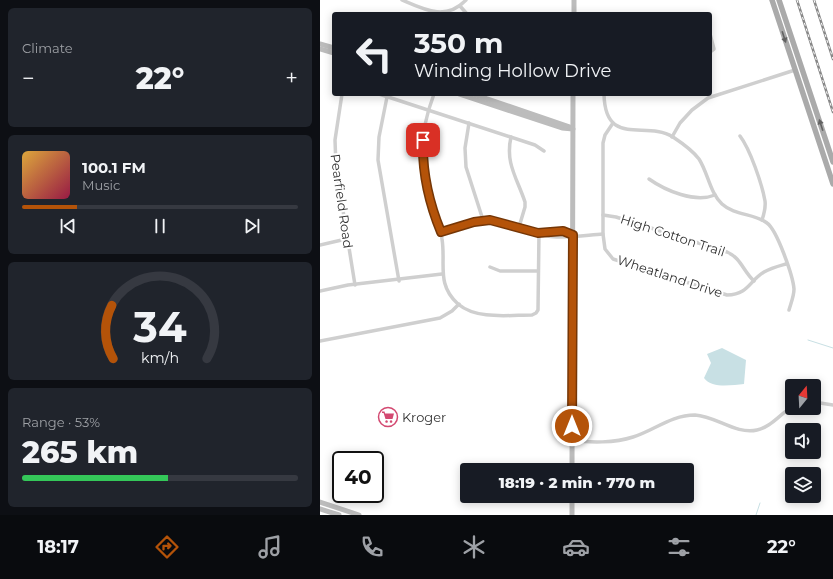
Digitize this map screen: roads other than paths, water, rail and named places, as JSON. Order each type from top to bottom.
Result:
[{"type":"main road","points":[[772,0],[833,184]]},
{"type":"main road","points":[[779,0],[833,162]]},
{"type":"street","points":[[402,0],[432,12]]},
{"type":"street","points":[[450,12],[466,0]]},
{"type":"street","points":[[574,0],[574,12]]},
{"type":"street","points":[[460,6],[465,12]]},
{"type":"street","points":[[712,42],[714,49],[712,50]]},
{"type":"street","points":[[320,44],[332,47]]},
{"type":"street","points":[[320,49],[332,52]]},
{"type":"street","points":[[712,95],[795,70]]},
{"type":"street","name":"Pearfield Road","points":[[342,96],[335,147],[336,167],[346,239],[355,285]]},
{"type":"street","points":[[399,281],[378,160],[379,137],[388,96],[536,145],[544,151]]},
{"type":"street","points":[[433,96],[428,110],[423,140],[422,163],[426,185],[441,232],[442,274],[448,290],[459,304],[473,312],[482,314],[532,315],[536,313],[538,310],[538,233]]},
{"type":"street","points":[[465,96],[562,128],[573,129]]},
{"type":"street","points":[[479,96],[564,124],[573,129]]},
{"type":"street","points":[[572,463],[573,96]]},
{"type":"street","points":[[604,96],[606,111],[614,122],[631,131],[660,132],[672,137],[699,160],[715,196],[728,208],[762,220],[776,232],[794,289],[789,310]]},
{"type":"street","points":[[672,137],[680,123],[707,96]]},
{"type":"street","name":"Wheatland Drive","points":[[614,122],[605,135],[603,143],[603,234],[607,252],[618,261],[722,294],[740,293],[746,290],[766,271],[786,264]]},
{"type":"street","points":[[469,123],[465,148],[466,167],[483,220]]},
{"type":"street","points":[[740,136],[748,149],[764,195],[765,207],[762,220]]},
{"type":"street","points":[[511,137],[508,149],[510,160],[525,202],[525,208],[519,227]]},
{"type":"street","points":[[649,179],[659,186],[691,197],[702,199],[715,196]]},
{"type":"street","name":"High Cotton Trail","points":[[603,215],[616,216],[727,252],[736,257],[748,276],[754,281]]},
{"type":"street","points":[[441,232],[483,220],[499,221],[538,233],[563,231],[573,235],[603,234]]},
{"type":"street","points":[[320,245],[346,239]]},
{"type":"street","points":[[490,267],[500,271],[538,271]]},
{"type":"street","points":[[320,291],[442,274]]},
{"type":"street","points":[[320,341],[432,320],[446,316],[459,304]]},
{"type":"street","points":[[821,403],[833,405]]},
{"type":"street","points":[[572,440],[582,442],[632,437],[673,418],[696,415],[742,430],[755,431],[766,428],[785,413]]},
{"type":"street","points":[[320,502],[359,515]]},
{"type":"street","points":[[572,503],[572,515]]},
{"type":"street","points":[[320,508],[339,515]]},
{"type":"water","points":[[722,348],[746,360],[744,384],[717,385],[712,384],[704,378],[711,363],[707,354]]},
{"type":"waterway","points":[[808,340],[833,348]]},
{"type":"waterway","points":[[756,515],[760,503]]},
{"type":"railway","points":[[797,0],[833,112]]},
{"type":"railway","points":[[814,0],[833,59]]},
{"type":"place","name":"Kroger","points":[[388,417]]}]
